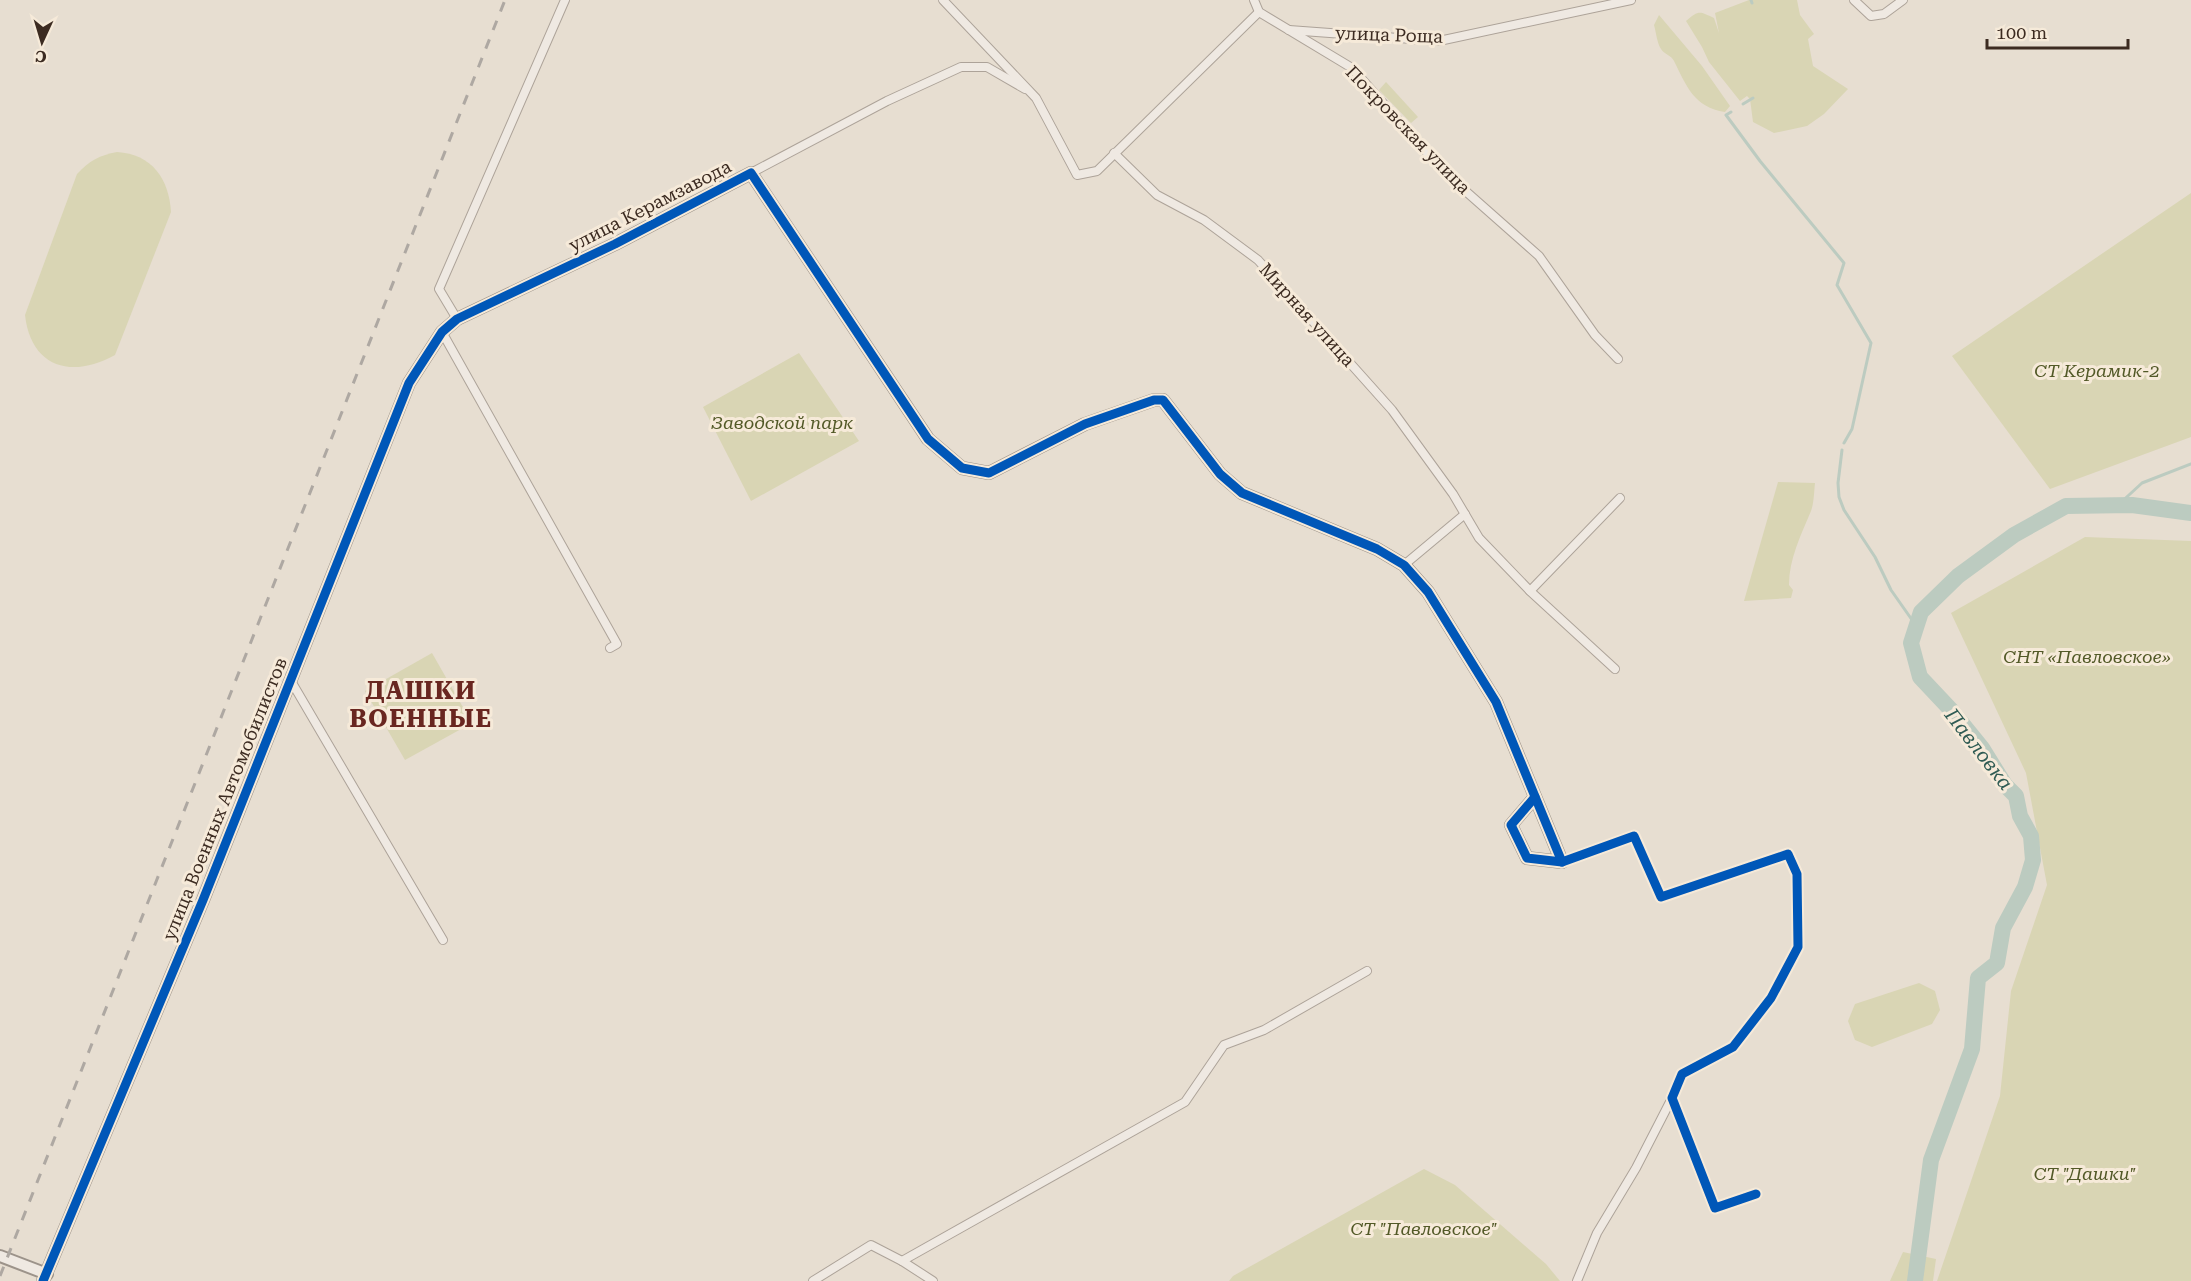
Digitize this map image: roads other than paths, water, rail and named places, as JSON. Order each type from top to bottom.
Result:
[{"type":"street","points":[[457,319],[439,289],[565,0]]},
{"type":"street","points":[[944,0],[1036,98],[1077,175],[1097,171],[1260,12]]},
{"type":"street","name":"Покровская улица","points":[[1254,0],[1260,12],[1286,30],[1352,68],[1444,171],[1539,256],[1595,335],[1618,360]]},
{"type":"street","name":"улица Роща","points":[[1286,30],[1439,41],[1631,0]]},
{"type":"street","points":[[1854,0],[1871,16],[1884,14],[1903,0]]},
{"type":"street","name":"улица Керамзавода","points":[[442,332],[457,319],[615,244],[887,101],[961,67],[987,67],[1031,92]]},
{"type":"street","name":"Мирная улица","points":[[1114,153],[1157,195],[1204,220],[1258,260],[1392,410],[1453,494],[1479,538],[1530,591],[1615,669]]},
{"type":"street","name":"улица Керамзавода","points":[[752,173],[928,439],[962,468],[989,473],[1085,424],[1154,400],[1163,400],[1170,405],[1220,474],[1242,492],[1377,549],[1404,565]]},
{"type":"street","points":[[442,332],[617,644],[609,648]]},
{"type":"street","name":"улица Военных Автомобилистов","points":[[45,1277],[203,900],[409,383],[442,332]]},
{"type":"street","points":[[1530,591],[1620,498]]},
{"type":"street","points":[[1465,514],[1404,565],[1428,592],[1496,702],[1562,862]]},
{"type":"street","points":[[291,681],[443,940]]},
{"type":"street","points":[[1535,797],[1511,825],[1527,858],[1562,862],[1634,836],[1661,897],[1788,854],[1797,874],[1798,947],[1771,998],[1733,1047],[1682,1074],[1635,1168],[1597,1233],[1577,1281]]},
{"type":"street","points":[[902,1262],[1185,1102],[1224,1045],[1264,1030],[1367,971]]},
{"type":"street","points":[[1672,1098],[1715,1208],[1756,1194]]},
{"type":"street","points":[[813,1281],[871,1245],[933,1281]]},
{"type":"street","points":[[0,1256],[45,1277]]},
{"type":"waterway","points":[[1743,104],[1753,98]]},
{"type":"waterway","points":[[1731,112],[1726,115],[1760,161],[1844,263],[1837,285],[1871,343],[1852,429],[1844,443]]},
{"type":"waterway","points":[[1842,450],[1838,483],[1839,497],[1844,510],[1875,557],[1891,590],[1917,627]]},
{"type":"waterway","points":[[2117,506],[2142,483],[2191,464]]},
{"type":"waterway","name":"Павловка","points":[[1915,1281],[1931,1160],[1972,1049],[1978,978],[1997,963],[2003,928],[2025,887],[2033,860],[2031,836],[2020,816],[2016,796],[2005,785],[1982,748],[1920,677],[1911,643],[1921,612],[1958,576],[2014,535],[2066,506],[2132,505],[2191,513]]},
{"type":"railway","points":[[0,1276],[505,0]]},
{"type":"district","name":"ДАШКИ ВОЕННЫЕ","points":[[421,705]]},
{"type":"park label","name":"СТ Керамик-2","points":[[2097,371]]},
{"type":"park label","name":"Заводской парк","points":[[782,423]]},
{"type":"park label","name":"СНТ «Павловское»","points":[[2087,657]]},
{"type":"park label","name":"СТ \"Дашки\"","points":[[2085,1174]]},
{"type":"park label","name":"СТ \"Павловское\"","points":[[1424,1229]]}]
